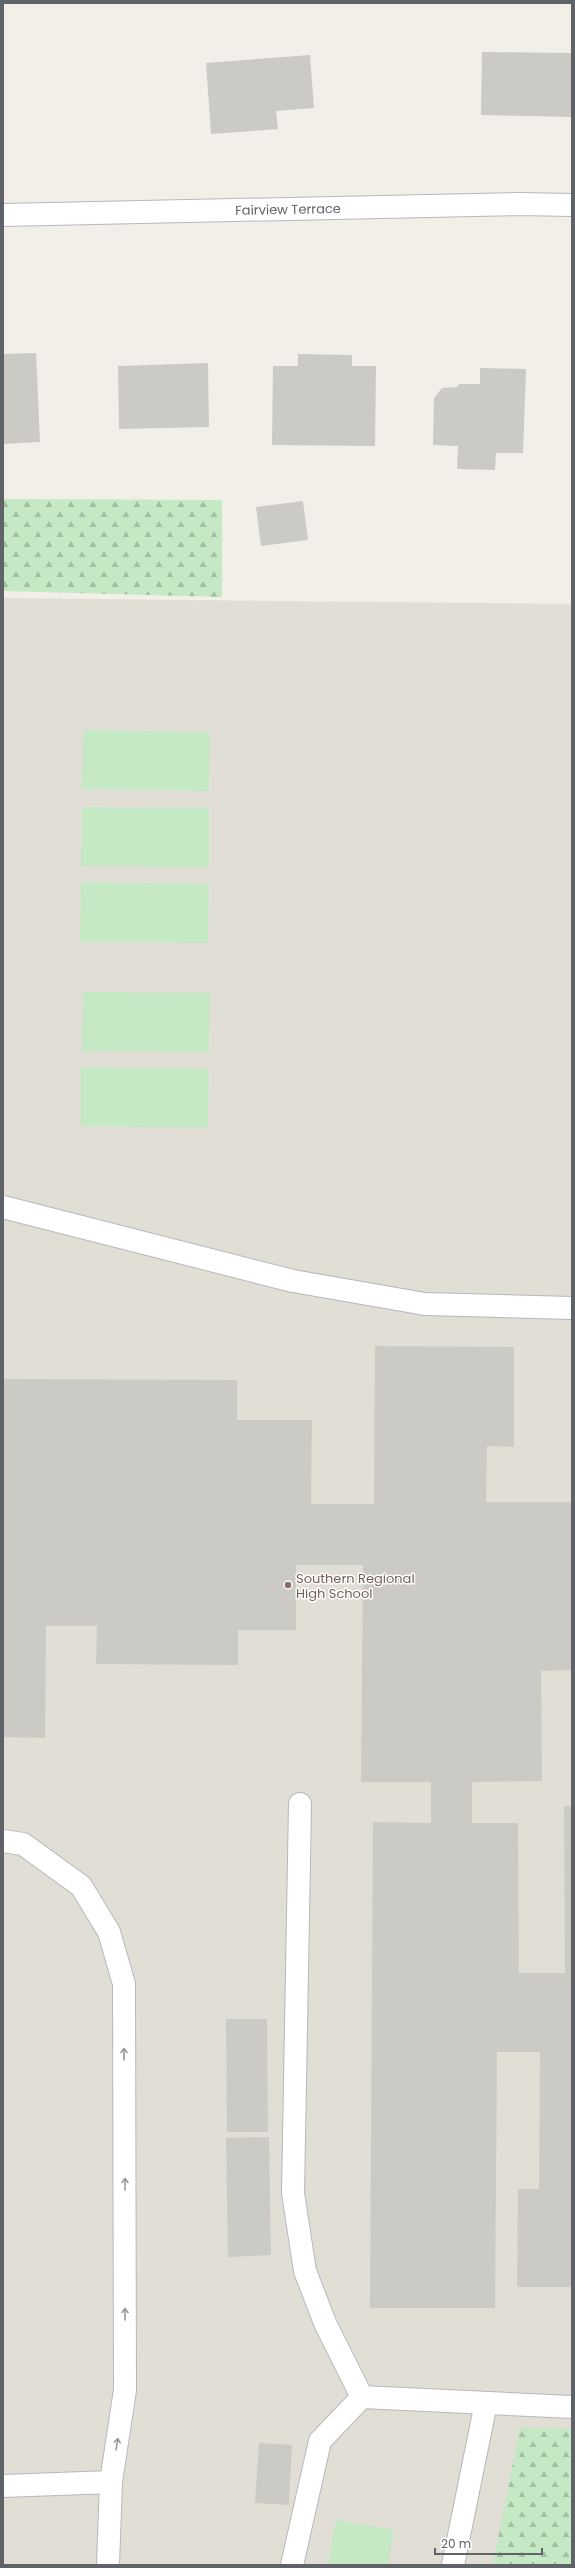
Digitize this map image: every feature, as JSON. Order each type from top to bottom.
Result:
[{"type":"street","name":"Fairview Terrace","points":[[3,215],[520,204],[572,205]]},
{"type":"street","points":[[3,1207],[301,1282],[425,1304],[572,1308]]},
{"type":"street","points":[[300,1804],[294,2193],[305,2271],[324,2323],[362,2397]]},
{"type":"street","points":[[3,1840],[23,1844],[81,1886],[109,1932],[124,1984],[125,2390],[111,2482],[108,2565]]},
{"type":"street","points":[[292,2565],[320,2441],[362,2397],[572,2407]]},
{"type":"street","points":[[453,2565],[486,2403]]},
{"type":"street","points":[[3,2486],[111,2482]]},
{"type":"shaded area","name":"Southern Regional High School","points":[[3,598],[572,604],[572,2565],[3,2565]]},
{"type":"green space","points":[[3,499],[222,500],[222,597],[3,591]]},
{"type":"green space","points":[[83,730],[210,732],[209,791],[82,789]]},
{"type":"green space","points":[[82,807],[209,808],[209,867],[81,866]]},
{"type":"green space","points":[[81,882],[209,884],[208,943],[80,942]]},
{"type":"green space","points":[[83,992],[210,993],[209,1052],[82,1051]]},
{"type":"green space","points":[[81,1067],[209,1069],[208,1128],[81,1126]]},
{"type":"green space","points":[[520,2427],[572,2429],[572,2565],[493,2565]]},
{"type":"green space","points":[[336,2520],[394,2530],[388,2565],[328,2565]]},
{"type":"building","points":[[482,52],[572,53],[572,117],[481,115]]},
{"type":"building","points":[[310,55],[314,108],[276,111],[278,129],[211,134],[206,63]]},
{"type":"building","points":[[36,353],[40,442],[3,444],[3,354]]},
{"type":"building","points":[[298,354],[352,355],[352,366],[376,366],[375,446],[272,445],[273,366],[298,366]]},
{"type":"building","points":[[208,363],[209,427],[119,429],[118,366]]},
{"type":"building","points":[[480,368],[526,369],[523,453],[496,453],[495,470],[457,469],[458,446],[433,445],[434,398],[442,388],[457,387],[459,384],[480,384]]},
{"type":"building","points":[[303,501],[308,540],[261,546],[256,507]]},
{"type":"building","name":"Southern Regional High School","points":[[375,1346],[514,1347],[514,1447],[487,1446],[486,1502],[572,1502],[572,1670],[541,1671],[542,1781],[472,1782],[472,1823],[518,1823],[519,1973],[565,1973],[564,1806],[572,1806],[572,2287],[517,2287],[518,2189],[539,2189],[540,2052],[497,2052],[495,2308],[370,2308],[373,1822],[431,1823],[431,1782],[361,1782],[363,1565],[296,1565],[296,1630],[238,1630],[238,1665],[96,1664],[97,1626],[46,1626],[45,1738],[3,1737],[3,1379],[237,1380],[237,1420],[312,1420],[311,1504],[374,1504]]},
{"type":"building","points":[[226,2019],[267,2019],[268,2132],[227,2132]]},
{"type":"building","points":[[269,2137],[271,2255],[228,2257],[226,2138]]},
{"type":"building","points":[[259,2443],[292,2445],[289,2505],[255,2503]]},
{"type":"place","name":"Southern Regional High School","points":[[288,1585]]}]
